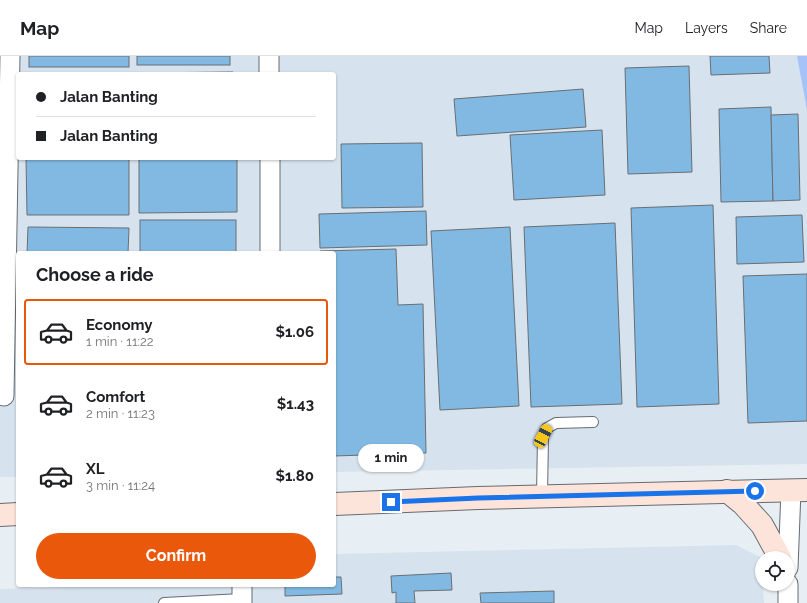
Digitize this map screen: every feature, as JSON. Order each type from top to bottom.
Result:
[{"type":"main road","points":[[336,504],[542,496],[799,490]]},
{"type":"main road","points":[[727,491],[743,504],[762,525],[776,551]]},
{"type":"main road","points":[[0,515],[16,514]]},
{"type":"street","points":[[7,396],[10,56]]},
{"type":"street","points":[[269,56],[269,72]]},
{"type":"street","points":[[270,160],[270,251]]},
{"type":"street","points":[[790,551],[799,490]]},
{"type":"street","points":[[788,591],[788,603]]},
{"type":"lane","points":[[542,496],[543,436],[547,428],[556,423],[593,422]]},
{"type":"lane","points":[[164,603],[242,596]]},
{"type":"shaded area","points":[[0,56],[802,56],[807,69],[807,464],[336,472],[336,251],[16,251],[16,477],[0,477]]},
{"type":"shaded area","points":[[736,545],[755,554],[755,591],[763,591],[764,603],[0,603],[0,589],[78,587],[336,587],[336,554]]},
{"type":"water","points":[[797,56],[807,56],[807,110]]},
{"type":"building","points":[[29,56],[129,56],[129,67],[29,67]]},
{"type":"building","points":[[137,56],[230,56],[230,65],[137,65]]},
{"type":"building","points":[[710,56],[769,56],[770,73],[711,75]]},
{"type":"building","points":[[689,66],[692,172],[628,174],[625,68]]},
{"type":"building","points":[[583,89],[586,127],[457,136],[454,99]]},
{"type":"building","points":[[771,107],[773,201],[721,202],[719,109]]},
{"type":"building","points":[[798,114],[800,200],[773,201],[771,115]]},
{"type":"building","points":[[602,130],[605,195],[514,200],[510,135]]},
{"type":"building","points":[[422,143],[423,207],[342,208],[341,144]]},
{"type":"building","points":[[26,160],[129,160],[129,215],[27,215]]},
{"type":"building","points":[[139,160],[237,160],[237,212],[139,213]]},
{"type":"building","points":[[713,205],[719,404],[637,407],[631,208]]},
{"type":"building","points":[[426,211],[427,245],[320,248],[319,214]]},
{"type":"building","points":[[802,215],[804,262],[737,264],[736,217]]},
{"type":"building","points":[[140,220],[236,220],[236,251],[140,251]]},
{"type":"building","points":[[615,223],[622,404],[531,407],[524,227]]},
{"type":"building","points":[[28,227],[129,228],[128,251],[27,251]]},
{"type":"building","points":[[510,227],[519,406],[440,410],[431,231]]},
{"type":"building","points":[[396,249],[398,305],[423,304],[426,453],[336,456],[336,251],[320,251]]},
{"type":"building","points":[[807,274],[807,421],[748,423],[743,276]]},
{"type":"building","points":[[451,573],[452,590],[414,591],[415,603],[396,603],[396,592],[392,593],[391,576]]},
{"type":"building","points":[[336,577],[341,577],[342,594],[285,596],[285,587],[336,587]]},
{"type":"building","points":[[554,591],[554,603],[481,603],[480,593]]},
{"type":"route","points":[[391,502],[542,496],[755,491]]}]
